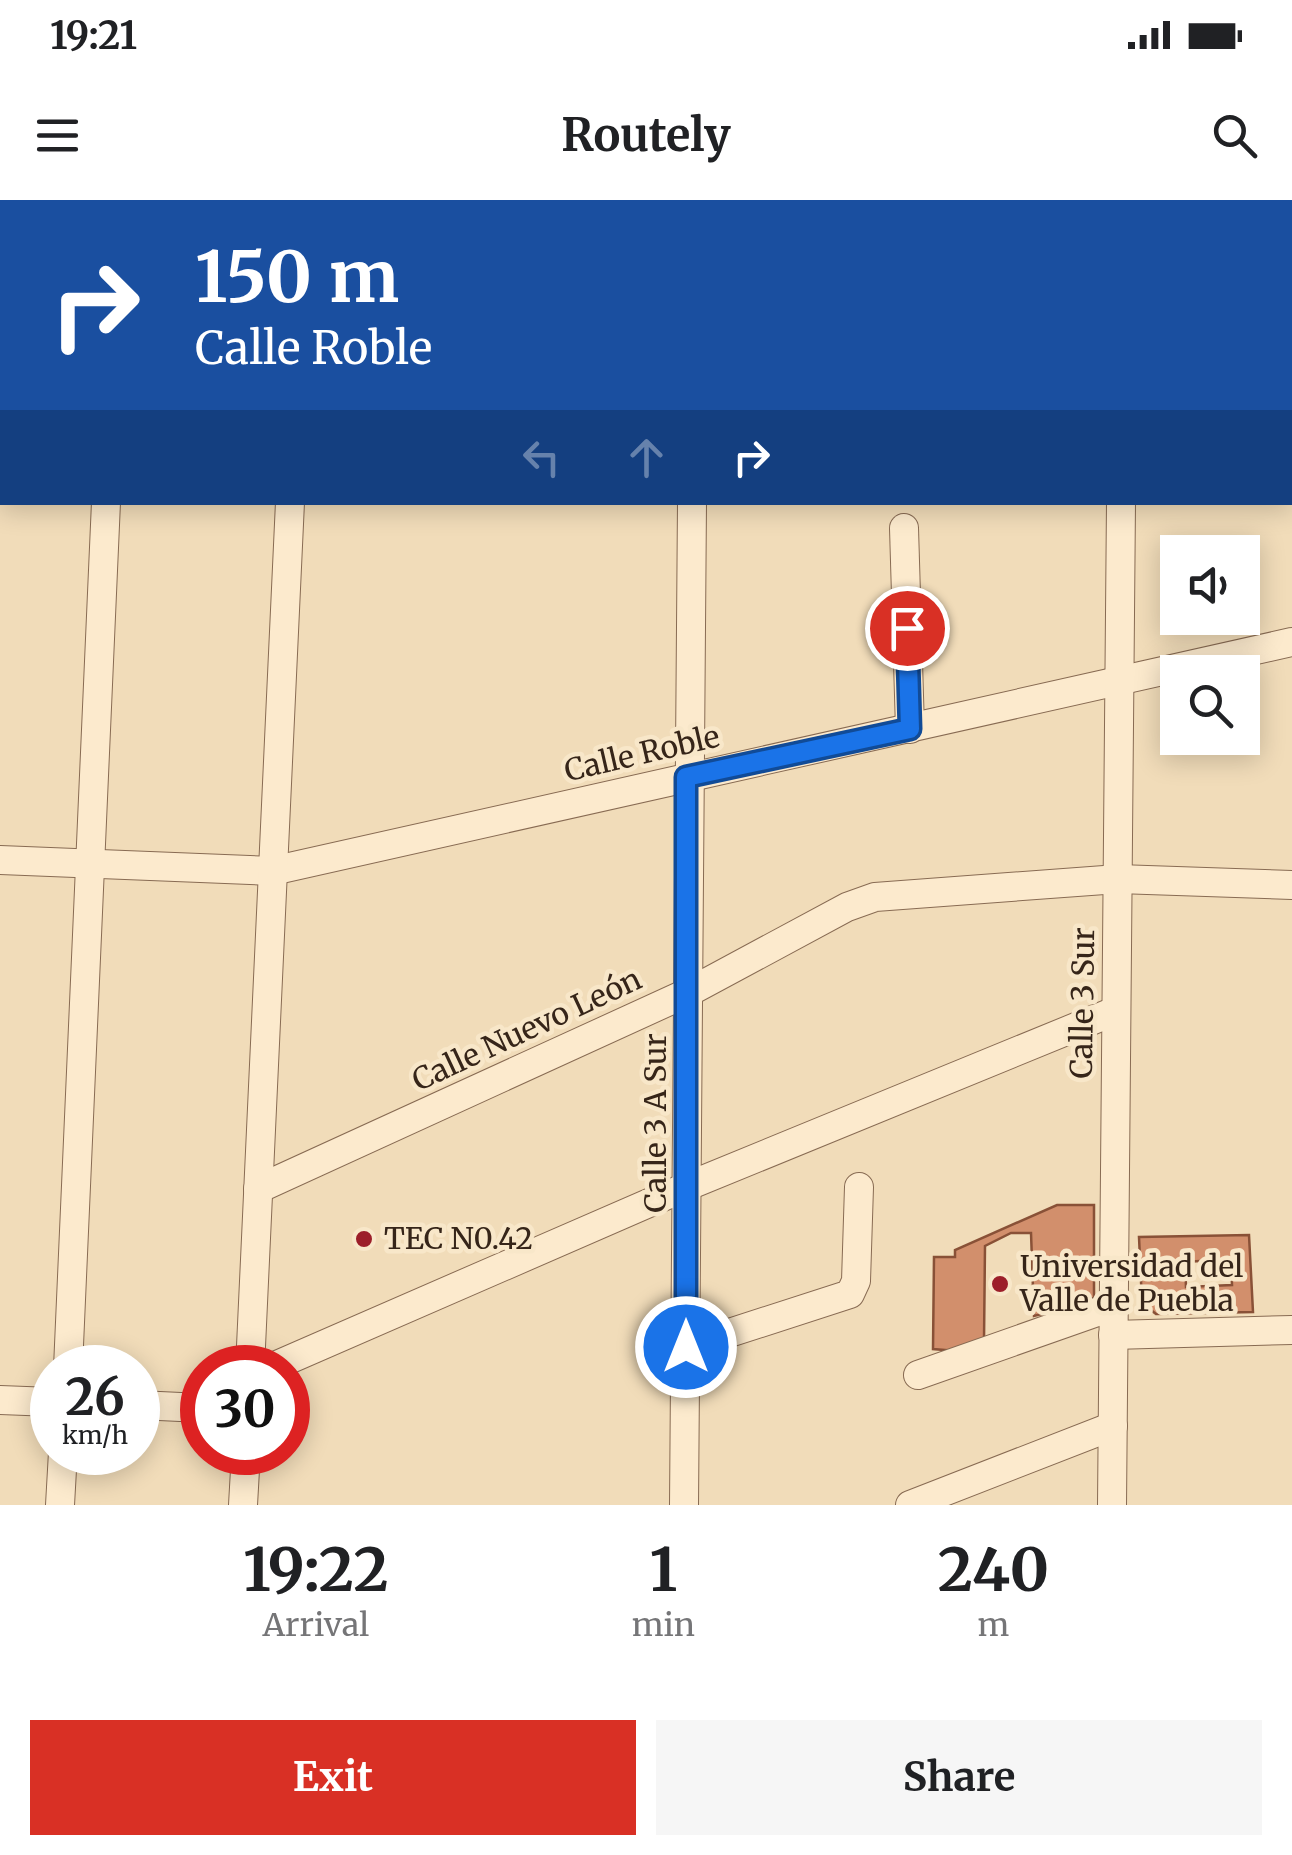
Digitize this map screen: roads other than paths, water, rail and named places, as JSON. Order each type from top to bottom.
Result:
[{"type":"street","points":[[69,1345],[87,864],[106,505]]},
{"type":"street","points":[[251,1345],[290,505]]},
{"type":"street","name":"Calle 3 A Sur","points":[[684,1505],[689,992],[686,777],[692,505]]},
{"type":"street","name":"Calle 3 Sur","points":[[1112,1505],[1122,505]]},
{"type":"street","points":[[904,528],[910,729]]},
{"type":"street","name":"Calle Roble","points":[[0,860],[272,871],[1292,642]]},
{"type":"street","name":"Calle Nuevo León","points":[[258,1189],[689,992],[848,907],[875,897],[1118,879],[1292,885]]},
{"type":"street","points":[[310,1351],[688,1186],[1115,1011]]},
{"type":"street","points":[[686,1347],[850,1294],[856,1281],[860,1188]]},
{"type":"street","points":[[918,1374],[1114,1306]]},
{"type":"street","points":[[1113,1335],[1292,1330]]},
{"type":"street","points":[[0,1400],[30,1401]]},
{"type":"street","points":[[910,1505],[1113,1426]]},
{"type":"street","points":[[60,1505],[62,1475]]},
{"type":"street","points":[[243,1505],[245,1475]]},
{"type":"place","name":"TEC N0.42","points":[[364,1239]]},
{"type":"place","name":"Universidad del Valle de Puebla","points":[[1000,1284]]}]
